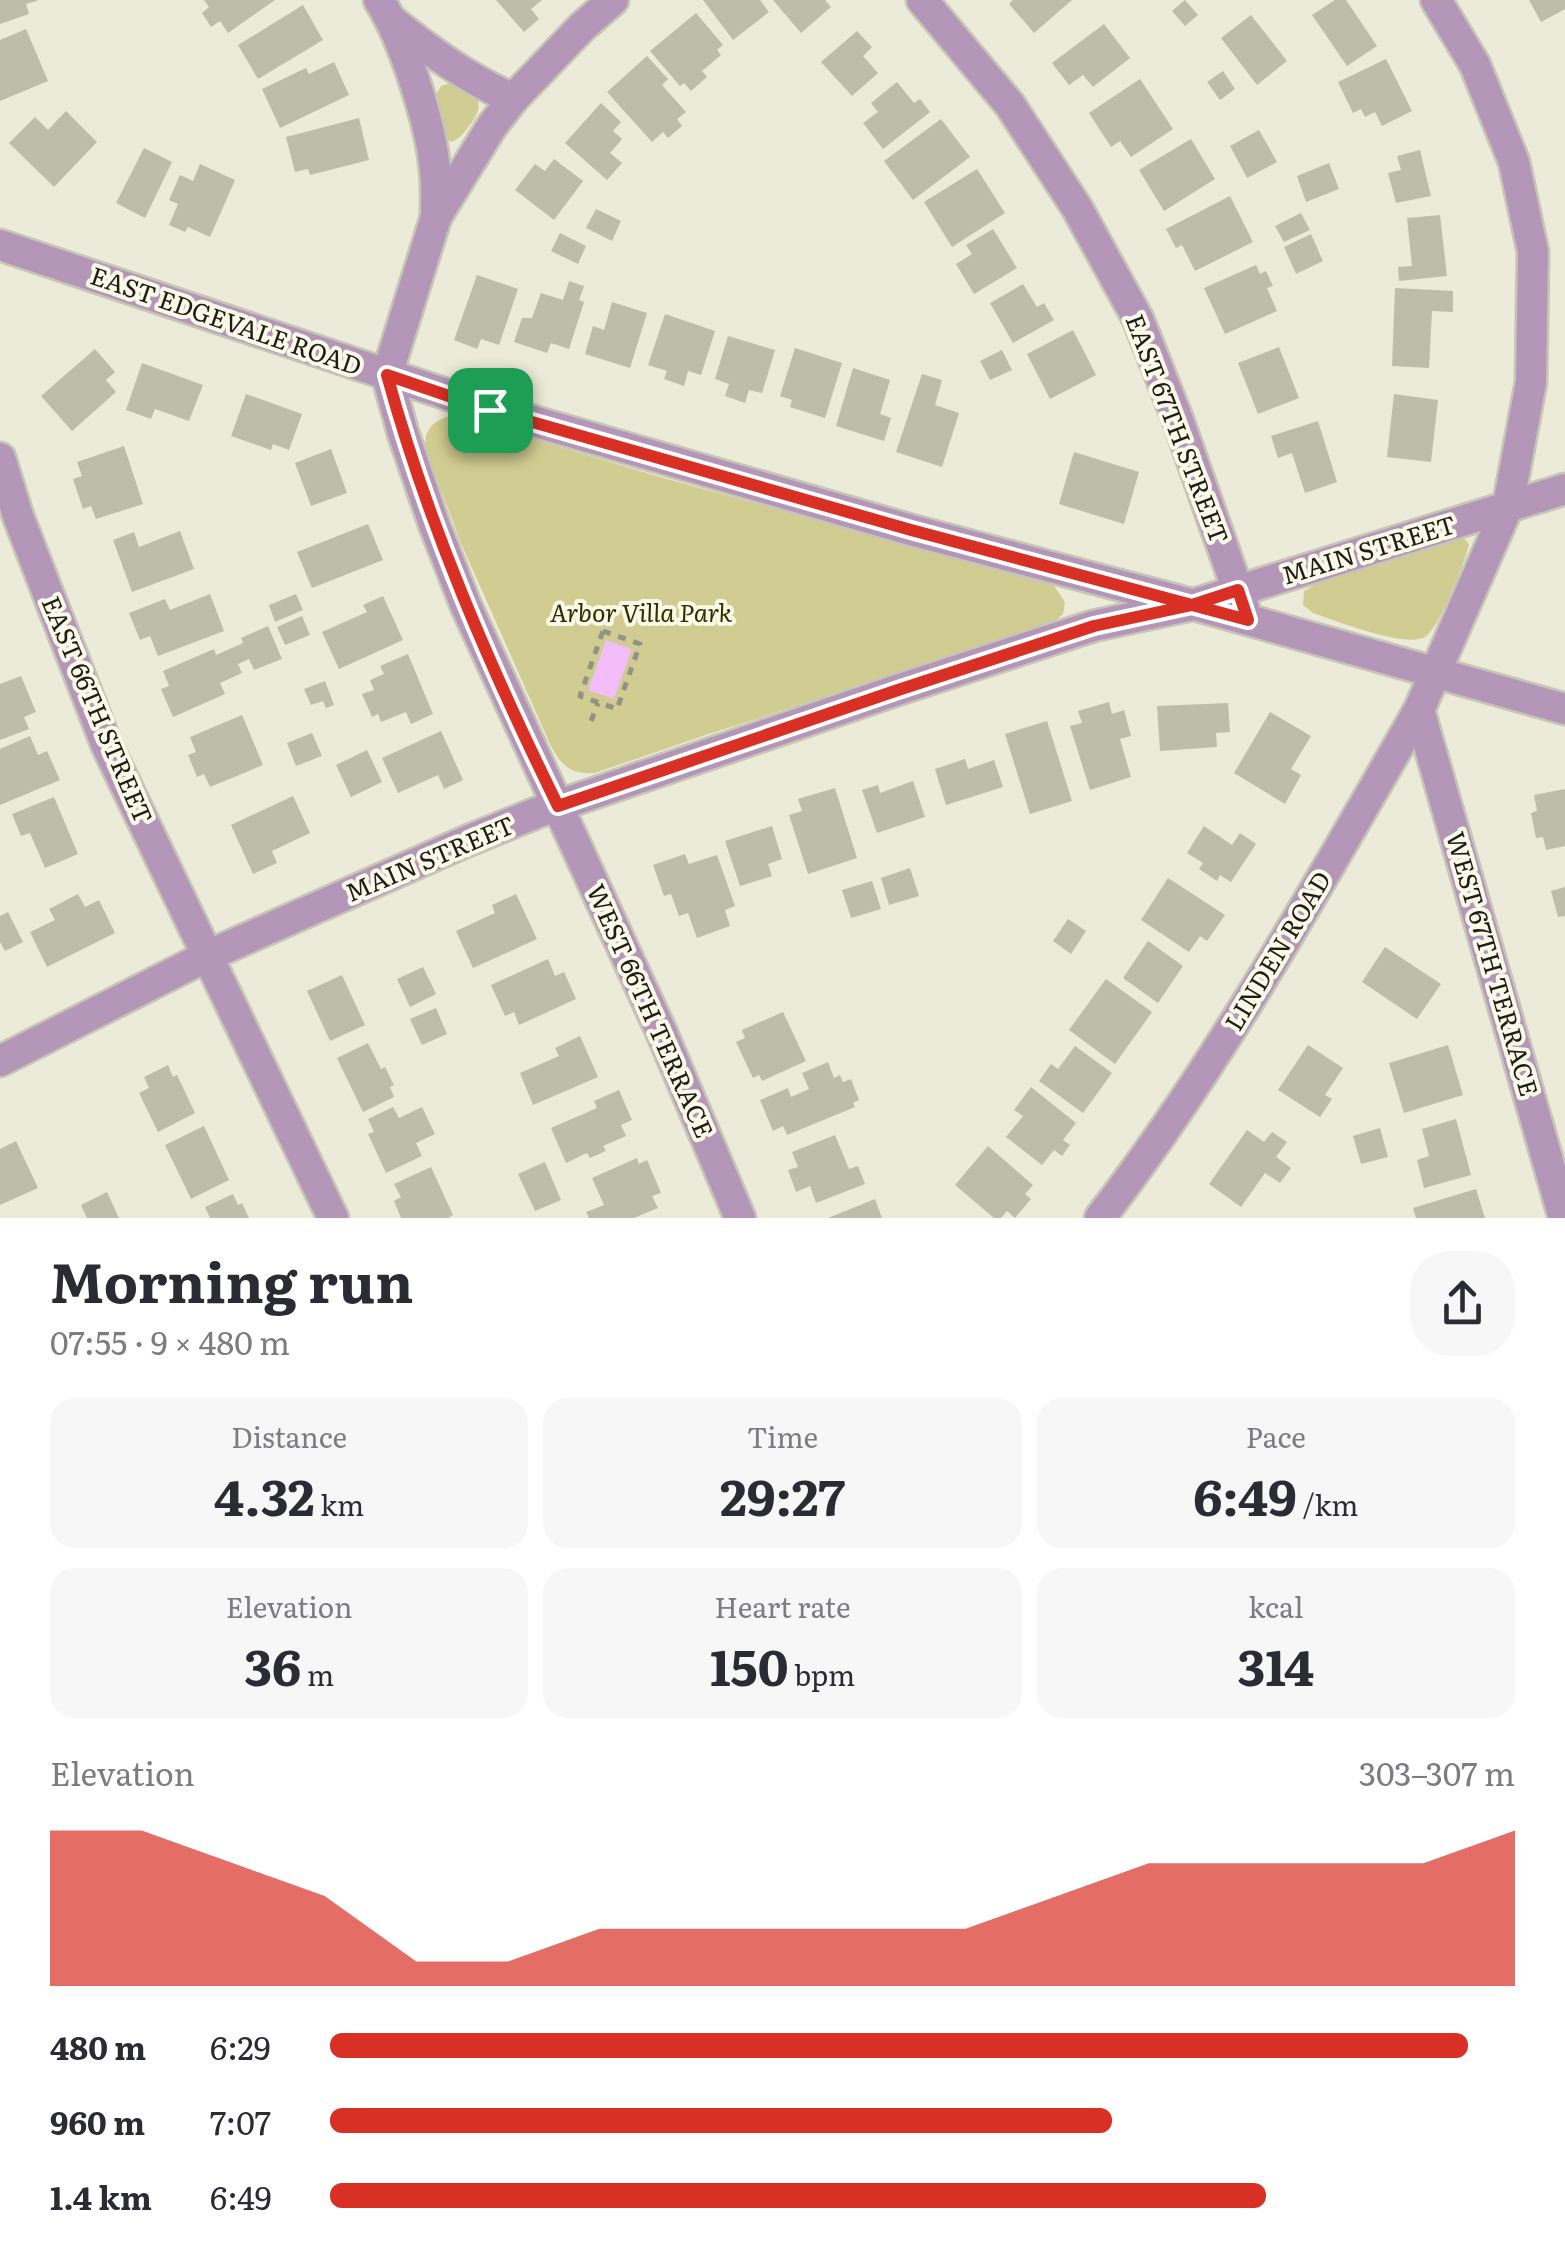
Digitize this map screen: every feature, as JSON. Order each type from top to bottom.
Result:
[{"type":"street","points":[[387,375],[436,217],[492,126],[513,100],[582,26],[613,0]]},
{"type":"street","name":"EAST 67TH STREET","points":[[922,0],[1010,105],[1078,208],[1138,319],[1248,620]]},
{"type":"street","points":[[1435,672],[1508,506],[1530,382],[1532,252],[1514,162],[1475,64],[1436,0]]},
{"type":"street","points":[[386,11],[440,59],[513,100]]},
{"type":"street","points":[[386,11],[424,115],[435,169],[436,217]]},
{"type":"street","name":"EAST EDGEVALE ROAD","points":[[0,245],[490,410],[1565,709]]},
{"type":"street","name":"WEST 66TH TERRACE","points":[[387,375],[403,433],[460,590],[661,1030],[740,1218]]},
{"type":"street","name":"EAST 66TH STREET","points":[[0,458],[18,516],[107,746],[333,1218]]},
{"type":"street","name":"MAIN STREET","points":[[0,1060],[207,956],[466,841],[558,806],[1094,626],[1192,605],[1565,490]]},
{"type":"street","name":"LINDEN ROAD","points":[[1116,1212],[1256,990],[1419,710],[1435,672]]},
{"type":"street","name":"WEST 67TH TERRACE","points":[[1419,710],[1564,1218]]},
{"type":"path","points":[[602,631],[640,644],[617,710],[598,703],[580,696],[602,631]]},
{"type":"path","points":[[591,721],[598,703]]},
{"type":"green space","points":[[450,83],[465,90],[478,103],[470,125],[451,142],[443,137],[435,97],[441,86]]},
{"type":"green space","name":"Arbor Villa Park","points":[[453,415],[667,479],[1037,580],[1054,586],[1065,602],[1063,614],[1052,624],[595,773],[573,770],[562,763],[550,744],[460,541],[425,446],[432,425]]},
{"type":"green space","points":[[1451,536],[1462,536],[1469,544],[1443,611],[1426,636],[1405,639],[1371,632],[1313,613],[1303,605],[1304,591],[1318,583]]},
{"type":"shaded area","points":[[606,640],[632,649],[614,699],[588,690]]},
{"type":"building","points":[[0,0],[37,1],[26,4],[29,14],[0,24]]},
{"type":"building","points":[[204,0],[275,0],[228,33],[220,21],[211,27],[202,13],[209,7]]},
{"type":"building","points":[[496,0],[542,0],[531,9],[539,19],[524,32]]},
{"type":"building","points":[[703,0],[760,0],[769,12],[733,40]]},
{"type":"building","points":[[773,0],[825,0],[831,7],[801,33]]},
{"type":"building","points":[[1013,0],[1072,0],[1034,33],[1009,4]]},
{"type":"building","points":[[1185,0],[1198,15],[1185,26],[1172,11]]},
{"type":"building","points":[[1335,0],[1346,0],[1377,46],[1347,66],[1312,15]]},
{"type":"building","points":[[1529,0],[1565,0],[1565,9],[1541,22]]},
{"type":"building","points":[[303,5],[323,40],[258,79],[238,45]]},
{"type":"building","points":[[696,13],[723,45],[717,50],[721,55],[702,71],[707,77],[691,91],[684,83],[680,86],[650,51]]},
{"type":"building","points":[[1251,15],[1287,61],[1257,85],[1221,38]]},
{"type":"building","points":[[1104,24],[1130,58],[1093,87],[1083,75],[1069,85],[1052,63]]},
{"type":"building","points":[[26,29],[48,81],[0,101],[0,40]]},
{"type":"building","points":[[857,31],[872,47],[863,56],[878,73],[852,96],[821,62]]},
{"type":"building","points":[[647,56],[668,79],[662,85],[686,112],[677,119],[682,126],[668,138],[663,132],[652,142],[607,92]]},
{"type":"building","points":[[1386,59],[1412,111],[1382,126],[1375,112],[1365,117],[1361,109],[1353,113],[1338,82]]},
{"type":"building","points":[[334,62],[349,95],[280,128],[262,89],[306,68],[309,74]]},
{"type":"building","points":[[1223,71],[1235,89],[1220,100],[1207,82]]},
{"type":"building","points":[[1140,79],[1173,129],[1131,157],[1120,141],[1111,147],[1089,113]]},
{"type":"building","points":[[897,82],[914,103],[920,99],[930,112],[883,149],[863,123],[878,112],[871,103]]},
{"type":"building","points":[[601,103],[621,122],[613,131],[622,139],[610,153],[622,163],[607,180],[565,143]]},
{"type":"building","points":[[66,111],[97,142],[54,187],[9,143],[35,117],[48,130]]},
{"type":"building","points":[[359,118],[369,160],[310,175],[308,169],[295,172],[286,137]]},
{"type":"building","points":[[941,119],[970,157],[913,200],[884,161]]},
{"type":"building","points":[[1259,130],[1277,162],[1247,178],[1230,146]]},
{"type":"building","points":[[1191,139],[1215,179],[1164,211],[1139,170]]},
{"type":"building","points":[[144,148],[172,162],[145,218],[116,203]]},
{"type":"building","points":[[1420,150],[1431,196],[1396,203],[1388,173],[1401,170],[1397,156]]},
{"type":"building","points":[[554,159],[583,181],[554,220],[515,190],[535,164],[545,171]]},
{"type":"building","points":[[1329,163],[1339,189],[1306,202],[1297,176]]},
{"type":"building","points":[[200,164],[235,180],[210,237],[188,227],[185,232],[169,225],[178,204],[169,200],[180,175],[193,181]]},
{"type":"building","points":[[977,169],[1005,213],[952,247],[924,202]]},
{"type":"building","points":[[1230,196],[1253,242],[1195,271],[1182,245],[1176,248],[1166,229]]},
{"type":"building","points":[[596,209],[621,221],[612,241],[586,228]]},
{"type":"building","points":[[1301,213],[1310,230],[1284,242],[1275,226]]},
{"type":"building","points":[[1440,215],[1447,276],[1399,281],[1398,267],[1412,266],[1407,218]]},
{"type":"building","points":[[993,229],[1017,268],[974,294],[956,264],[972,254],[966,245]]},
{"type":"building","points":[[560,233],[586,246],[578,264],[551,251]]},
{"type":"building","points":[[1311,234],[1323,261],[1296,274],[1284,247]]},
{"type":"building","points":[[1256,265],[1260,274],[1266,271],[1273,286],[1267,288],[1277,311],[1225,334],[1204,288]]},
{"type":"building","points":[[477,275],[518,289],[499,345],[481,339],[477,349],[454,340]]},
{"type":"building","points":[[569,281],[584,286],[579,300],[584,302],[569,349],[551,343],[547,353],[514,342],[522,318],[532,318],[541,293],[563,300]]},
{"type":"building","points":[[1023,284],[1037,307],[1044,303],[1054,320],[1013,343],[990,303]]},
{"type":"building","points":[[1395,288],[1453,291],[1453,312],[1432,311],[1429,368],[1392,366]]},
{"type":"building","points":[[612,302],[647,313],[630,368],[585,354],[593,326],[604,330]]},
{"type":"building","points":[[665,314],[715,331],[701,375],[688,371],[684,386],[664,379],[667,371],[648,365]]},
{"type":"building","points":[[1073,330],[1096,375],[1050,399],[1027,354]]},
{"type":"building","points":[[728,336],[775,350],[762,393],[749,390],[745,403],[725,396],[729,384],[715,379]]},
{"type":"building","points":[[1279,347],[1299,398],[1258,414],[1238,363]]},
{"type":"building","points":[[795,348],[842,363],[825,418],[790,407],[792,400],[780,396]]},
{"type":"building","points":[[95,349],[115,372],[106,380],[116,392],[72,431],[41,396]]},
{"type":"building","points":[[1002,350],[1012,370],[990,380],[980,361]]},
{"type":"building","points":[[142,363],[203,385],[189,421],[155,409],[151,419],[126,410]]},
{"type":"building","points":[[853,368],[890,380],[880,414],[891,418],[884,441],[836,426]]},
{"type":"building","points":[[922,374],[942,380],[935,405],[959,413],[942,467],[896,452]]},
{"type":"building","points":[[246,394],[302,414],[289,450],[273,444],[271,450],[231,436]]},
{"type":"building","points":[[1394,394],[1438,400],[1431,462],[1387,457]]},
{"type":"building","points":[[1318,421],[1337,482],[1305,493],[1292,453],[1278,458],[1271,436]]},
{"type":"building","points":[[124,446],[143,504],[96,519],[91,506],[83,509],[73,479],[82,476],[77,462]]},
{"type":"building","points":[[331,449],[347,493],[311,506],[295,463]]},
{"type":"building","points":[[1074,452],[1139,472],[1124,524],[1059,504]]},
{"type":"building","points":[[368,524],[383,560],[312,588],[297,552]]},
{"type":"building","points":[[180,531],[194,569],[132,592],[113,540],[134,532],[139,547]]},
{"type":"building","points":[[210,594],[224,631],[158,656],[150,636],[140,640],[129,613],[165,599],[170,610]]},
{"type":"building","points":[[296,594],[303,610],[275,622],[269,605]]},
{"type":"building","points":[[383,596],[403,640],[339,669],[322,632],[367,612],[363,605]]},
{"type":"building","points":[[302,616],[310,635],[285,645],[277,627]]},
{"type":"building","points":[[268,626],[282,659],[254,670],[249,659],[238,664],[242,673],[220,683],[225,694],[173,717],[161,689],[169,686],[163,671],[214,649],[216,655]]},
{"type":"building","points":[[408,654],[433,714],[411,724],[406,712],[381,722],[378,714],[372,717],[362,694],[374,690],[370,680],[384,674],[380,666]]},
{"type":"building","points":[[21,676],[36,712],[24,717],[29,729],[0,740],[0,684]]},
{"type":"building","points":[[325,681],[334,705],[326,708],[323,701],[311,705],[304,689]]},
{"type":"building","points":[[1109,702],[1112,714],[1124,710],[1131,736],[1120,739],[1131,777],[1090,790],[1070,726],[1082,723],[1078,711]]},
{"type":"building","points":[[1228,703],[1230,732],[1216,733],[1217,747],[1160,751],[1157,706]]},
{"type":"building","points":[[1270,712],[1311,736],[1291,769],[1301,775],[1285,804],[1234,773]]},
{"type":"building","points":[[242,715],[263,765],[210,787],[204,774],[197,777],[188,755],[196,752],[190,737]]},
{"type":"building","points":[[1047,721],[1072,801],[1030,814],[1005,734]]},
{"type":"building","points":[[441,731],[463,780],[444,789],[438,775],[398,793],[382,758]]},
{"type":"building","points":[[312,733],[322,756],[296,766],[287,743]]},
{"type":"building","points":[[30,736],[38,755],[47,751],[60,780],[0,805],[0,749]]},
{"type":"building","points":[[367,750],[382,782],[351,797],[336,765]]},
{"type":"building","points":[[965,759],[968,769],[994,760],[1003,787],[946,805],[935,769]]},
{"type":"building","points":[[913,781],[925,817],[877,833],[862,790],[878,785],[880,793]]},
{"type":"building","points":[[835,788],[857,858],[808,874],[789,815],[802,811],[798,799]]},
{"type":"building","points":[[1565,789],[1565,846],[1546,850],[1543,837],[1536,838],[1531,813],[1537,811],[1534,795]]},
{"type":"building","points":[[293,796],[310,833],[272,851],[277,863],[253,874],[231,825]]},
{"type":"building","points":[[54,797],[78,854],[45,868],[30,833],[21,836],[12,814]]},
{"type":"building","points":[[772,826],[782,859],[768,864],[772,876],[740,886],[725,841]]},
{"type":"building","points":[[1204,826],[1232,845],[1240,833],[1256,844],[1231,882],[1220,875],[1217,881],[1199,869],[1203,863],[1187,853]]},
{"type":"building","points":[[685,854],[689,864],[717,855],[735,906],[725,910],[730,926],[697,938],[688,913],[679,916],[671,894],[664,896],[653,865]]},
{"type":"building","points":[[910,868],[919,896],[889,905],[881,878]]},
{"type":"building","points":[[1168,878],[1225,915],[1207,941],[1200,936],[1189,952],[1141,920]]},
{"type":"building","points":[[872,881],[881,909],[851,918],[842,890]]},
{"type":"building","points":[[1565,887],[1565,916],[1558,917],[1551,891]]},
{"type":"building","points":[[78,894],[85,907],[99,900],[115,933],[47,967],[30,932],[55,920],[49,909]]},
{"type":"building","points":[[516,894],[537,939],[473,968],[456,931],[495,913],[492,905]]},
{"type":"building","points":[[8,912],[23,942],[5,951],[0,942],[0,916]]},
{"type":"building","points":[[1068,919],[1086,931],[1071,954],[1053,941]]},
{"type":"building","points":[[1148,941],[1183,966],[1158,1003],[1123,978]]},
{"type":"building","points":[[1385,947],[1441,984],[1417,1019],[1362,982]]},
{"type":"building","points":[[548,959],[555,976],[564,972],[576,999],[519,1025],[514,1012],[505,1016],[491,985]]},
{"type":"building","points":[[423,967],[436,994],[410,1007],[397,979]]},
{"type":"building","points":[[342,975],[365,1025],[330,1041],[307,991]]},
{"type":"building","points":[[1106,979],[1152,1012],[1115,1064],[1069,1030]]},
{"type":"building","points":[[436,1008],[447,1034],[422,1045],[410,1019]]},
{"type":"building","points":[[783,1012],[806,1061],[762,1081],[759,1075],[753,1078],[736,1042],[745,1038],[742,1030]]},
{"type":"building","points":[[580,1036],[598,1077],[533,1105],[520,1073],[559,1056],[555,1048]]},
{"type":"building","points":[[368,1043],[394,1085],[390,1087],[394,1097],[363,1112],[337,1058]]},
{"type":"building","points":[[1308,1045],[1343,1068],[1325,1095],[1332,1099],[1320,1117],[1278,1090]]},
{"type":"building","points":[[1448,1045],[1463,1095],[1404,1113],[1389,1063]]},
{"type":"building","points":[[1075,1046],[1112,1073],[1083,1113],[1039,1081],[1051,1064],[1058,1069]]},
{"type":"building","points":[[828,1062],[834,1078],[840,1075],[843,1082],[851,1079],[859,1100],[853,1103],[855,1107],[787,1135],[783,1126],[773,1131],[760,1100],[788,1088],[791,1097],[809,1089],[802,1073]]},
{"type":"building","points":[[168,1065],[195,1113],[158,1132],[139,1093],[149,1088],[144,1077]]},
{"type":"building","points":[[1031,1087],[1076,1123],[1063,1140],[1070,1145],[1062,1156],[1054,1150],[1042,1165],[1006,1137],[1023,1116],[1014,1110]]},
{"type":"building","points":[[619,1090],[632,1120],[621,1125],[626,1136],[603,1146],[606,1151],[590,1158],[587,1153],[566,1163],[551,1128],[597,1108],[594,1101]]},
{"type":"building","points":[[393,1107],[399,1118],[422,1107],[435,1134],[416,1143],[422,1156],[386,1173],[368,1134],[374,1132],[368,1119]]},
{"type":"building","points":[[1456,1119],[1471,1175],[1424,1188],[1417,1160],[1429,1156],[1422,1129]]},
{"type":"building","points":[[204,1126],[229,1180],[191,1199],[165,1145]]},
{"type":"building","points":[[1380,1128],[1388,1157],[1361,1164],[1353,1136]]},
{"type":"building","points":[[1247,1130],[1264,1142],[1272,1132],[1287,1142],[1276,1157],[1291,1168],[1280,1183],[1265,1173],[1241,1207],[1209,1184]]},
{"type":"building","points":[[835,1135],[849,1169],[858,1166],[865,1184],[816,1203],[810,1186],[796,1192],[788,1170],[798,1167],[792,1152]]},
{"type":"building","points":[[16,1141],[38,1188],[0,1205],[0,1149]]},
{"type":"building","points":[[988,1146],[1033,1185],[1025,1194],[1031,1199],[1015,1218],[1007,1211],[1001,1218],[994,1218],[955,1185]]},
{"type":"building","points":[[637,1158],[639,1164],[647,1160],[661,1193],[652,1196],[658,1208],[634,1218],[589,1218],[586,1212],[604,1205],[592,1178]]},
{"type":"building","points":[[545,1162],[561,1200],[535,1211],[518,1174]]},
{"type":"building","points":[[431,1167],[453,1215],[401,1218],[394,1201],[401,1197],[394,1184]]},
{"type":"building","points":[[1476,1189],[1485,1218],[1416,1218],[1413,1208]]},
{"type":"building","points":[[107,1192],[119,1218],[87,1218],[81,1205]]},
{"type":"building","points":[[233,1194],[249,1218],[210,1218],[205,1207]]},
{"type":"building","points":[[875,1199],[882,1218],[828,1218]]},
{"type":"route","points":[[490,410],[387,375],[434,524],[466,606],[558,806],[1094,626],[1192,605],[1248,620],[1238,590],[1192,605],[490,410]]}]
